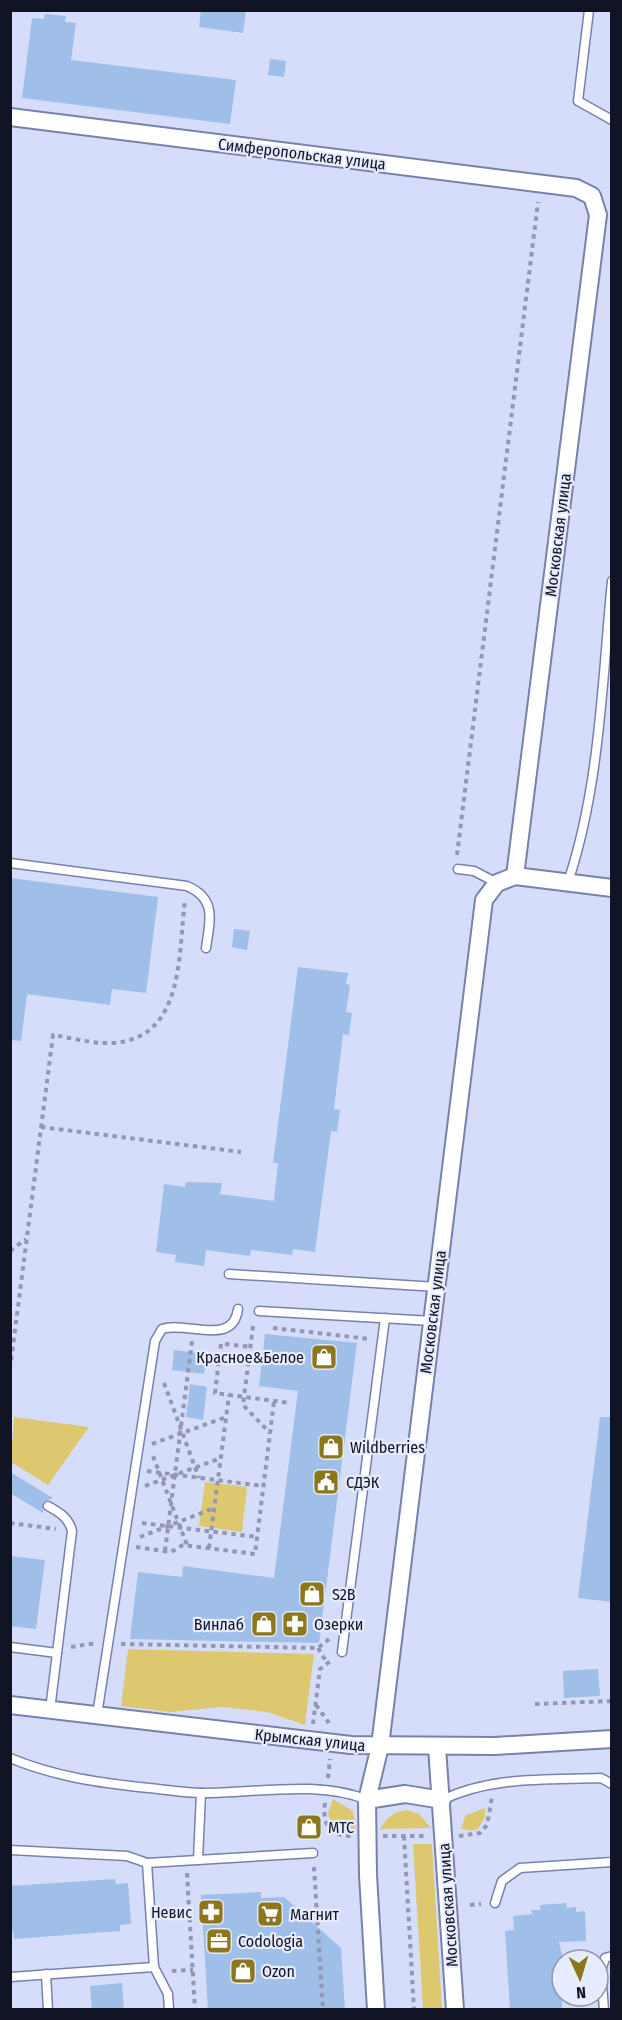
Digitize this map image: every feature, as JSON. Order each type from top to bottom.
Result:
[{"type":"street","name":"Симферопольская улица","points":[[10,117],[540,183],[576,188],[592,196]]},
{"type":"street","name":"Московская улица","points":[[515,876],[598,215],[592,196]]},
{"type":"street","points":[[497,883],[515,876],[612,888]]},
{"type":"street","name":"Московская улица","points":[[367,1800],[380,1746],[484,900],[497,883]]},
{"type":"street","name":"Крымская улица","points":[[10,1705],[332,1744],[437,1747],[612,1739]]},
{"type":"street","name":"Московская улица","points":[[437,1747],[455,2010]]},
{"type":"street","points":[[376,2010],[368,1875],[367,1800],[405,1794],[442,1800]]},
{"type":"lane","points":[[589,10],[578,101],[612,120]]},
{"type":"lane","points":[[568,882],[579,849],[595,759],[612,581]]},
{"type":"lane","points":[[10,863],[187,886],[200,891],[208,903],[210,916],[206,948]]},
{"type":"lane","points":[[458,869],[474,871],[497,883]]},
{"type":"lane","points":[[229,1274],[436,1287]]},
{"type":"lane","points":[[97,1715],[155,1341],[162,1329],[174,1325],[218,1331],[230,1328],[237,1317],[237,1309]]},
{"type":"lane","points":[[259,1311],[432,1321]]},
{"type":"lane","points":[[342,1652],[385,1318]]},
{"type":"lane","points":[[48,1506],[62,1515],[70,1524],[72,1531],[50,1710]]},
{"type":"lane","points":[[10,1647],[57,1653]]},
{"type":"lane","points":[[10,1758],[39,1770],[85,1782],[201,1793],[327,1789],[349,1792],[367,1800]]},
{"type":"lane","points":[[442,1800],[464,1789],[492,1783],[601,1778],[612,1784]]},
{"type":"lane","points":[[198,1860],[201,1793]]},
{"type":"lane","points":[[10,1850],[127,1856],[147,1863],[313,1852]]},
{"type":"lane","points":[[495,1903],[502,1881],[520,1868],[612,1862]]},
{"type":"lane","points":[[147,1863],[154,1967],[168,1994],[169,2010]]},
{"type":"lane","points":[[604,2010],[601,1971],[605,1958],[612,1956]]},
{"type":"lane","points":[[10,1977],[154,1967]]},
{"type":"lane","points":[[46,1974],[48,2010]]},
{"type":"path","points":[[457,843],[540,183]]},
{"type":"path","points":[[10,1369],[53,1035],[112,1043],[140,1038],[162,1020],[173,994],[187,886]]},
{"type":"path","points":[[41,1127],[241,1152]]},
{"type":"path","points":[[10,1251],[27,1238]]},
{"type":"path","points":[[10,1301],[19,1302]]},
{"type":"path","points":[[248,1325],[367,1340],[370,1338]]},
{"type":"path","points":[[253,1326],[243,1405],[270,1433]]},
{"type":"path","points":[[185,1338],[202,1341]]},
{"type":"path","points":[[165,1551],[192,1339]]},
{"type":"path","points":[[212,1342],[251,1347]]},
{"type":"path","points":[[222,1343],[215,1393],[290,1403]]},
{"type":"path","points":[[160,1388],[162,1376],[199,1478]]},
{"type":"path","points":[[209,1548],[229,1395]]},
{"type":"path","points":[[123,1546],[171,1552],[187,1545],[255,1554],[274,1401]]},
{"type":"path","points":[[151,1444],[226,1417]]},
{"type":"path","points":[[143,1495],[153,1433]]},
{"type":"path","points":[[150,1450],[187,1545]]},
{"type":"path","points":[[145,1486],[221,1458]]},
{"type":"path","points":[[135,1469],[263,1486]]},
{"type":"path","points":[[136,1539],[214,1508]]},
{"type":"path","points":[[134,1558],[140,1513]]},
{"type":"path","points":[[139,1522],[257,1537]]},
{"type":"path","points":[[10,1523],[72,1531]]},
{"type":"path","points":[[57,1653],[85,1643],[318,1648],[328,1641],[330,1629]]},
{"type":"path","points":[[123,1644],[124,1633]]},
{"type":"path","points":[[318,1648],[327,1664]]},
{"type":"path","points":[[313,1727],[320,1669],[342,1652]]},
{"type":"path","points":[[535,1704],[612,1701]]},
{"type":"path","points":[[316,1704],[333,1731]]},
{"type":"path","points":[[330,1758],[325,1823],[331,1832],[339,1836],[356,1836]]},
{"type":"path","points":[[458,1836],[480,1833],[488,1825],[492,1811],[492,1783]]},
{"type":"path","points":[[380,1836],[431,1836]]},
{"type":"path","points":[[404,1836],[414,2010]]},
{"type":"path","points":[[313,1852],[323,2010]]},
{"type":"path","points":[[187,1861],[195,2010]]},
{"type":"path","points":[[470,1905],[483,1904]]},
{"type":"shaded area","points":[[14,1417],[89,1427],[48,1485],[11,1462]]},
{"type":"shaded area","points":[[205,1482],[247,1487],[242,1532],[199,1526]]},
{"type":"shaded area","points":[[128,1649],[314,1654],[305,1725],[267,1712],[222,1707],[170,1712],[121,1706]]},
{"type":"shaded area","points":[[333,1799],[353,1811],[356,1830],[340,1832],[332,1828],[328,1813]]},
{"type":"shaded area","points":[[485,1808],[485,1817],[478,1829],[470,1831],[461,1828],[466,1815]]},
{"type":"shaded area","points":[[406,1810],[419,1814],[431,1828],[380,1829],[390,1816]]},
{"type":"shaded area","points":[[413,1844],[432,1844],[442,2009],[423,2009]]},
{"type":"building","points":[[201,10],[246,10],[243,33],[199,27]]},
{"type":"building","points":[[45,14],[66,16],[65,22],[76,23],[71,60],[236,80],[230,124],[22,98],[32,18],[44,19]]},
{"type":"building","points":[[270,59],[286,61],[284,77],[268,75]]},
{"type":"building","points":[[10,878],[158,897],[146,993],[112,989],[110,1005],[27,994],[21,1041],[10,1040]]},
{"type":"building","points":[[234,929],[250,931],[247,950],[232,947]]},
{"type":"building","points":[[298,967],[348,973],[346,984],[350,985],[346,1012],[352,1013],[349,1035],[343,1034],[334,1109],[340,1110],[337,1132],[331,1131],[315,1252],[293,1249],[292,1255],[251,1250],[250,1256],[206,1250],[204,1266],[175,1262],[176,1255],[156,1252],[164,1184],[185,1187],[186,1182],[222,1183],[220,1194],[274,1201],[278,1163],[273,1163]]},
{"type":"building","points":[[265,1334],[357,1343],[319,1643],[130,1639],[138,1572],[182,1577],[183,1566],[274,1578],[298,1391],[259,1386]]},
{"type":"building","points":[[174,1350],[207,1354],[204,1374],[172,1370]]},
{"type":"building","points":[[190,1384],[207,1387],[203,1420],[186,1417]]},
{"type":"building","points":[[600,1417],[612,1417],[612,1602],[578,1598]]},
{"type":"building","points":[[10,1472],[53,1498],[43,1502],[43,1513],[10,1493]]},
{"type":"building","points":[[10,1556],[45,1560],[36,1629],[10,1626]]},
{"type":"building","points":[[598,1669],[600,1696],[564,1698],[563,1671]]},
{"type":"building","points":[[115,1879],[116,1884],[128,1883],[131,1924],[120,1925],[120,1931],[14,1939],[13,1931],[10,1932],[10,1886]]},
{"type":"building","points":[[261,1892],[261,1898],[284,1897],[341,1948],[345,2010],[208,2010],[201,1895]]},
{"type":"building","points":[[566,1903],[567,1908],[576,1907],[576,1912],[585,1911],[586,1941],[559,1942],[560,1948],[550,1948],[550,2008],[562,2008],[562,2010],[510,2010],[505,1931],[514,1930],[513,1916],[532,1914],[531,1910],[541,1910],[540,1905]]},
{"type":"building","points":[[122,1983],[124,2010],[92,2010],[90,1986]]},
{"type":"place","name":"Красное&Белое","points":[[324,1357]]},
{"type":"place","name":"Wildberries","points":[[331,1447]]},
{"type":"place","name":"СДЭК","points":[[326,1482]]},
{"type":"place","name":"S2B","points":[[312,1594]]},
{"type":"place","name":"Винлаб","points":[[264,1624]]},
{"type":"place","name":"Озерки","points":[[295,1624]]},
{"type":"place","name":"МТС","points":[[309,1827]]},
{"type":"place","name":"Невис","points":[[211,1912]]},
{"type":"place","name":"Магнит","points":[[270,1914]]},
{"type":"place","name":"Codologia","points":[[219,1941]]},
{"type":"place","name":"Ozon","points":[[243,1971]]}]
